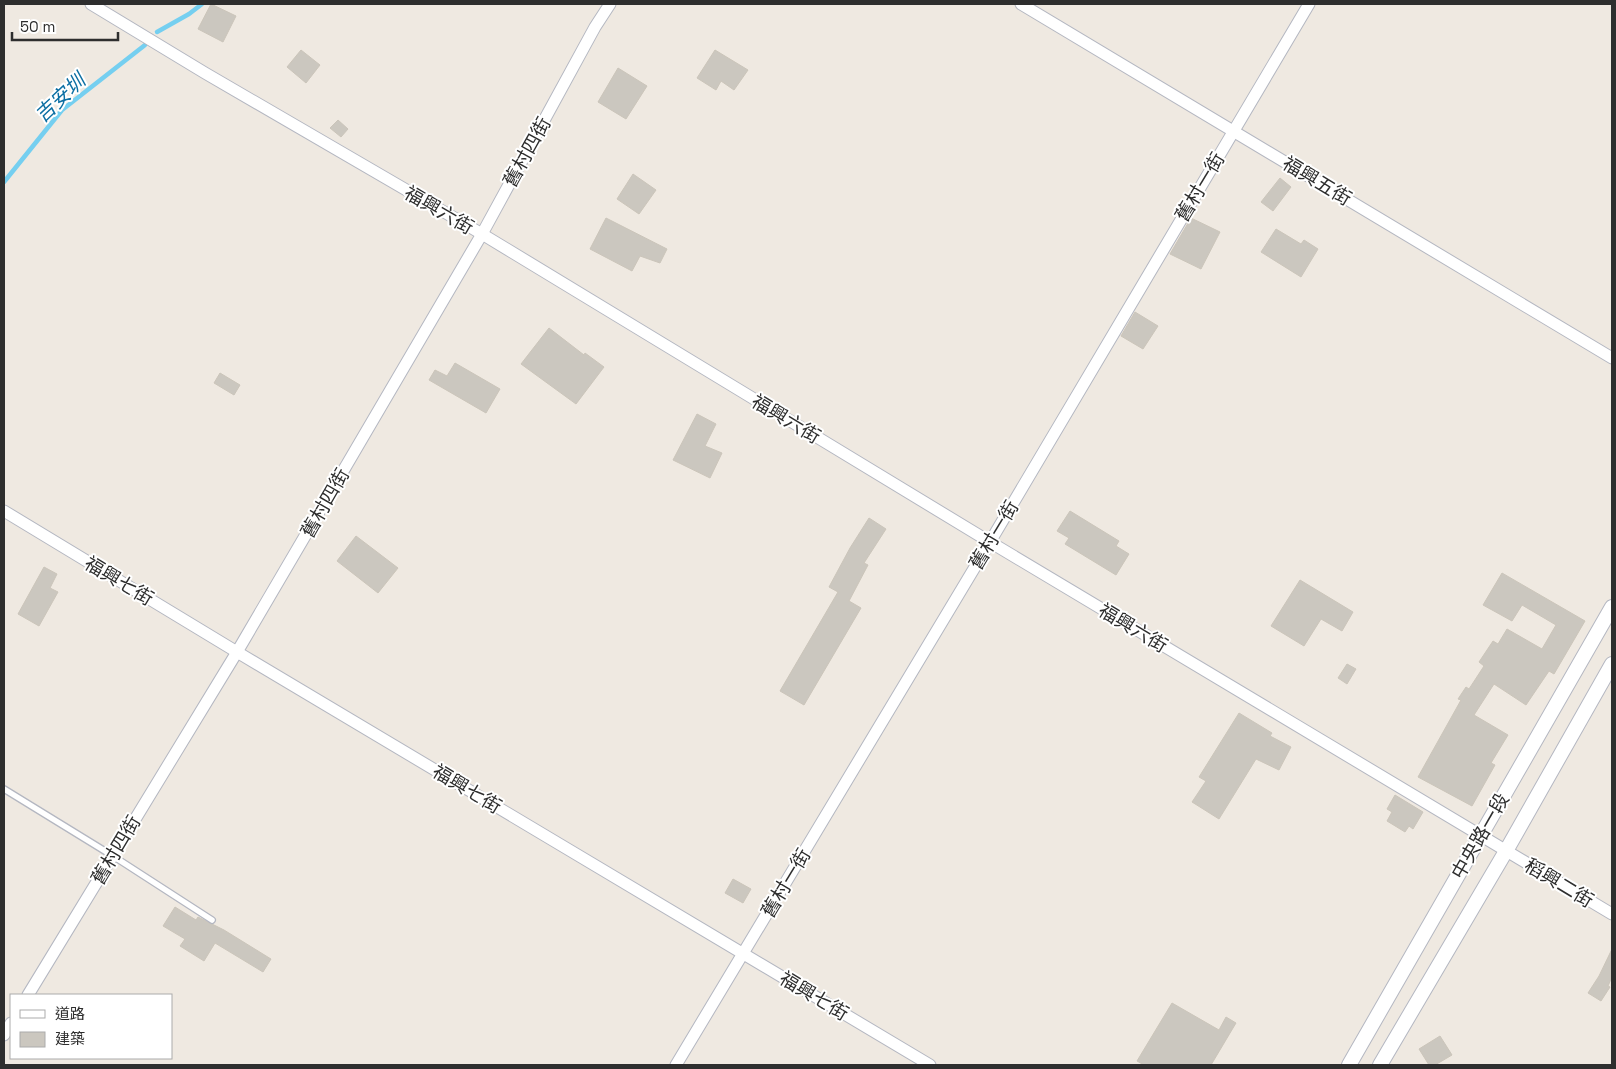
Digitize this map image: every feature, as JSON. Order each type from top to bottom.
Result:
[{"type":"street","name":"福興六街","points":[[91,4],[205,73],[482,234],[990,542],[1506,851]]},
{"type":"street","name":"舊村四街","points":[[29,994],[237,652],[482,234],[595,27],[610,4]]},
{"type":"street","name":"福興五街","points":[[1021,4],[1612,358]]},
{"type":"street","name":"舊村一街","points":[[676,1065],[990,542],[1309,4]]},
{"type":"street","name":"福興七街","points":[[4,511],[930,1065]]},
{"type":"street","name":"中央路一段","points":[[1349,1065],[1612,607]]},
{"type":"street","name":"中央路一段","points":[[1380,1065],[1506,851],[1612,664]]},
{"type":"street","name":"稻興二街","points":[[1506,851],[1612,914]]},
{"type":"street","points":[[4,1035],[10,1024]]},
{"type":"lane","points":[[4,789],[212,920]]},
{"type":"building","points":[[211,4],[236,16],[223,42],[198,29]]},
{"type":"building","points":[[301,50],[320,65],[306,83],[287,67]]},
{"type":"building","points":[[715,50],[748,70],[734,90],[721,81],[716,90],[697,78]]},
{"type":"building","points":[[618,68],[647,86],[626,119],[598,102]]},
{"type":"building","points":[[338,120],[348,129],[341,137],[330,128]]},
{"type":"building","points":[[633,174],[656,190],[639,214],[617,199]]},
{"type":"building","points":[[1280,178],[1291,187],[1273,211],[1261,202]]},
{"type":"building","points":[[606,218],[667,249],[660,263],[640,256],[632,271],[590,249]]},
{"type":"building","points":[[1191,218],[1220,232],[1201,269],[1170,254]]},
{"type":"building","points":[[1276,229],[1301,244],[1304,240],[1318,249],[1301,277],[1261,252]]},
{"type":"building","points":[[1135,312],[1158,326],[1143,349],[1121,336]]},
{"type":"building","points":[[549,328],[584,355],[585,353],[604,367],[576,404],[521,364]]},
{"type":"building","points":[[455,363],[500,389],[486,413],[429,380],[435,370],[447,376]]},
{"type":"building","points":[[220,373],[240,385],[234,395],[214,383]]},
{"type":"building","points":[[697,414],[716,424],[705,446],[722,453],[710,478],[673,460]]},
{"type":"building","points":[[1070,511],[1119,541],[1116,546],[1129,554],[1116,575],[1065,544],[1069,538],[1057,531]]},
{"type":"building","points":[[869,518],[886,529],[864,563],[868,565],[849,601],[861,608],[804,705],[780,691],[838,592],[829,587]]},
{"type":"building","points":[[356,536],[398,568],[378,593],[337,561]]},
{"type":"building","points":[[44,567],[57,574],[50,588],[58,592],[39,626],[18,614]]},
{"type":"building","points":[[1502,573],[1585,621],[1554,674],[1549,671],[1526,705],[1494,684],[1474,715],[1508,735],[1491,763],[1495,765],[1472,806],[1418,777],[1461,700],[1458,699],[1466,687],[1469,689],[1484,666],[1479,662],[1493,641],[1498,644],[1507,629],[1542,649],[1556,625],[1522,605],[1512,621],[1483,605]]},
{"type":"building","points":[[1300,580],[1353,612],[1342,631],[1321,619],[1304,646],[1271,626]]},
{"type":"building","points":[[1347,664],[1356,669],[1347,684],[1338,678]]},
{"type":"building","points":[[1239,713],[1272,733],[1270,736],[1291,747],[1279,770],[1256,759],[1219,819],[1192,802],[1206,781],[1199,777]]},
{"type":"building","points":[[1395,795],[1423,812],[1413,829],[1409,826],[1405,832],[1387,821],[1392,812],[1387,809]]},
{"type":"building","points":[[733,879],[751,889],[743,903],[725,893]]},
{"type":"building","points":[[175,907],[196,920],[198,917],[224,930],[271,959],[263,972],[215,943],[204,961],[180,946],[185,939],[163,926]]},
{"type":"building","points":[[1612,949],[1612,977],[1608,986],[1610,987],[1601,1001],[1588,993],[1599,976]]},
{"type":"building","points":[[1172,1003],[1219,1030],[1226,1017],[1236,1023],[1211,1065],[1144,1065],[1137,1061]]},
{"type":"building","points":[[1440,1036],[1452,1055],[1435,1065],[1429,1065],[1419,1049]]},
{"type":"waterway","name":"吉安圳","points":[[157,32],[189,14],[202,4]]},
{"type":"waterway","name":"吉安圳","points":[[4,182],[62,110],[145,45]]}]
